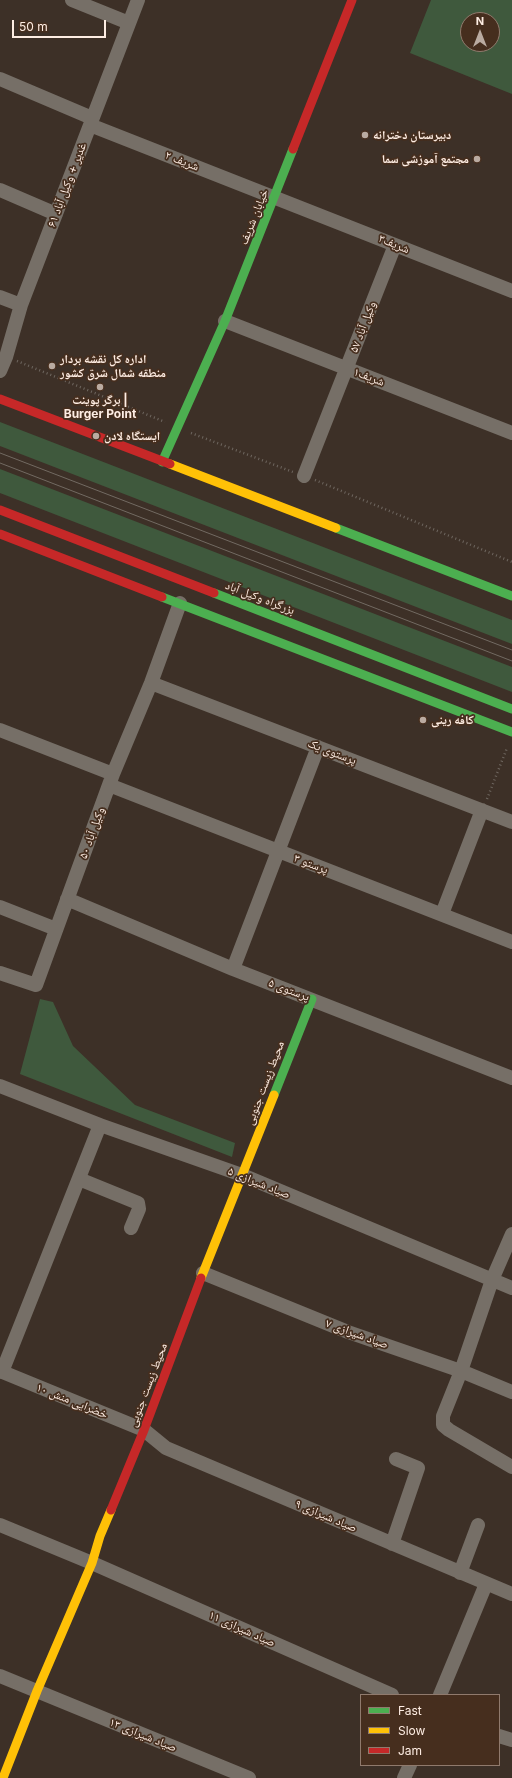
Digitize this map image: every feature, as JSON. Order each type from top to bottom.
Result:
[{"type":"main road","name":"خیابان شریف","points":[[162,462],[225,321],[352,0]]},
{"type":"main road","points":[[0,399],[512,596]]},
{"type":"main road","name":"بزرگراه وکیل آباد","points":[[0,510],[512,709]]},
{"type":"main road","points":[[0,534],[512,732]]},
{"type":"main road","points":[[116,555],[145,590]]},
{"type":"main road","name":"محیط زیست جنوبی","points":[[3,1778],[37,1692],[92,1563],[100,1536],[144,1430],[203,1273],[312,999]]},
{"type":"street","points":[[72,0],[129,23]]},
{"type":"street","name":"غدیر + وکیل آباد ۶۱","points":[[0,371],[6,357],[21,305],[138,0]]},
{"type":"street","name":"شریف ۲","points":[[0,79],[91,121],[275,197]]},
{"type":"street","points":[[0,190],[56,214]]},
{"type":"street","name":"شریف٣","points":[[275,197],[512,291]]},
{"type":"street","name":"۵۷ وکیل آباد","points":[[304,476],[395,245]]},
{"type":"street","points":[[0,297],[21,305]]},
{"type":"street","name":"شریف١","points":[[225,321],[512,433]]},
{"type":"street","name":"۵۰ وکیل آباد","points":[[0,973],[36,985],[111,780],[151,683],[180,603]]},
{"type":"street","name":"پرستوی یک","points":[[151,683],[512,822]]},
{"type":"street","name":"پرستو ۳","points":[[0,730],[111,780],[278,851],[512,942]]},
{"type":"street","points":[[233,968],[318,747]]},
{"type":"street","points":[[442,914],[482,810]]},
{"type":"street","name":"پرستوی ۵","points":[[67,899],[233,968],[512,1078]]},
{"type":"street","points":[[0,907],[56,929]]},
{"type":"street","name":"صیاد شیرازی ۵","points":[[1,1086],[100,1125],[242,1175],[512,1288]]},
{"type":"street","points":[[1,1372],[100,1125]]},
{"type":"street","points":[[79,1179],[138,1202],[139,1209],[131,1228]]},
{"type":"street","points":[[512,1234],[492,1280],[461,1371],[443,1416],[443,1425],[449,1430],[512,1466]]},
{"type":"street","name":"صیاد شیرازی ۷","points":[[203,1273],[348,1332],[461,1371],[512,1392]]},
{"type":"street","name":"خضرایی منش ۱۰","points":[[1,1372],[144,1430]]},
{"type":"street","name":"صیاد شیرازی ۹","points":[[144,1430],[166,1448],[512,1594]]},
{"type":"street","points":[[392,1544],[418,1468],[396,1459]]},
{"type":"street","name":"صیاد شیرازی ۱۱","points":[[0,1525],[92,1563],[390,1694]]},
{"type":"street","points":[[460,1573],[478,1525]]},
{"type":"street","points":[[440,1694],[486,1584]]},
{"type":"street","name":"صیاد شیرازی ۱۳","points":[[0,1676],[249,1778]]},
{"type":"street","points":[[500,1736],[512,1740]]},
{"type":"street","points":[[404,1778],[410,1766]]},
{"type":"path","points":[[6,357],[177,427],[304,476],[512,562]]},
{"type":"path","points":[[482,810],[509,744]]},
{"type":"green space","points":[[431,0],[512,0],[512,94],[410,53]]},
{"type":"green space","points":[[0,422],[512,620],[512,644],[0,446]]},
{"type":"green space","points":[[0,469],[512,667],[512,692],[0,493]]},
{"type":"green space","points":[[40,999],[53,1002],[73,1046],[135,1105],[235,1143],[232,1157],[20,1074]]},
{"type":"tram line","points":[[0,453],[512,650]]},
{"type":"tram line","points":[[0,463],[512,661]]},
{"type":"traffic: fast","points":[[162,462],[225,321],[293,149]]},
{"type":"traffic: fast","points":[[336,528],[512,596]]},
{"type":"traffic: fast","points":[[214,593],[512,709]]},
{"type":"traffic: fast","points":[[162,597],[512,732]]},
{"type":"traffic: fast","points":[[274,1095],[312,999]]},
{"type":"traffic: slow","points":[[170,464],[336,528]]},
{"type":"traffic: slow","points":[[201,1278],[274,1095]]},
{"type":"traffic: slow","points":[[3,1778],[37,1691],[92,1563],[100,1536],[111,1510]]},
{"type":"traffic: jam","points":[[293,149],[352,0]]},
{"type":"traffic: jam","points":[[0,399],[170,464]]},
{"type":"traffic: jam","points":[[0,510],[214,593]]},
{"type":"traffic: jam","points":[[0,534],[162,597]]},
{"type":"traffic: jam","points":[[111,1510],[144,1430],[201,1278]]},
{"type":"place","name":"دبیرستان دخترانه","points":[[365,135]]},
{"type":"place","name":"مجتمع آموزشی سما","points":[[477,159]]},
{"type":"place","name":"اداره کل نقشه بردار منطقه شمال شرق کشور","points":[[52,366]]},
{"type":"place","name":"برگر پوینت | Burger Point","points":[[100,387]]},
{"type":"place","name":"ایستگاه لادن","points":[[96,436]]},
{"type":"place","name":"کافه رینی","points":[[423,720]]}]
